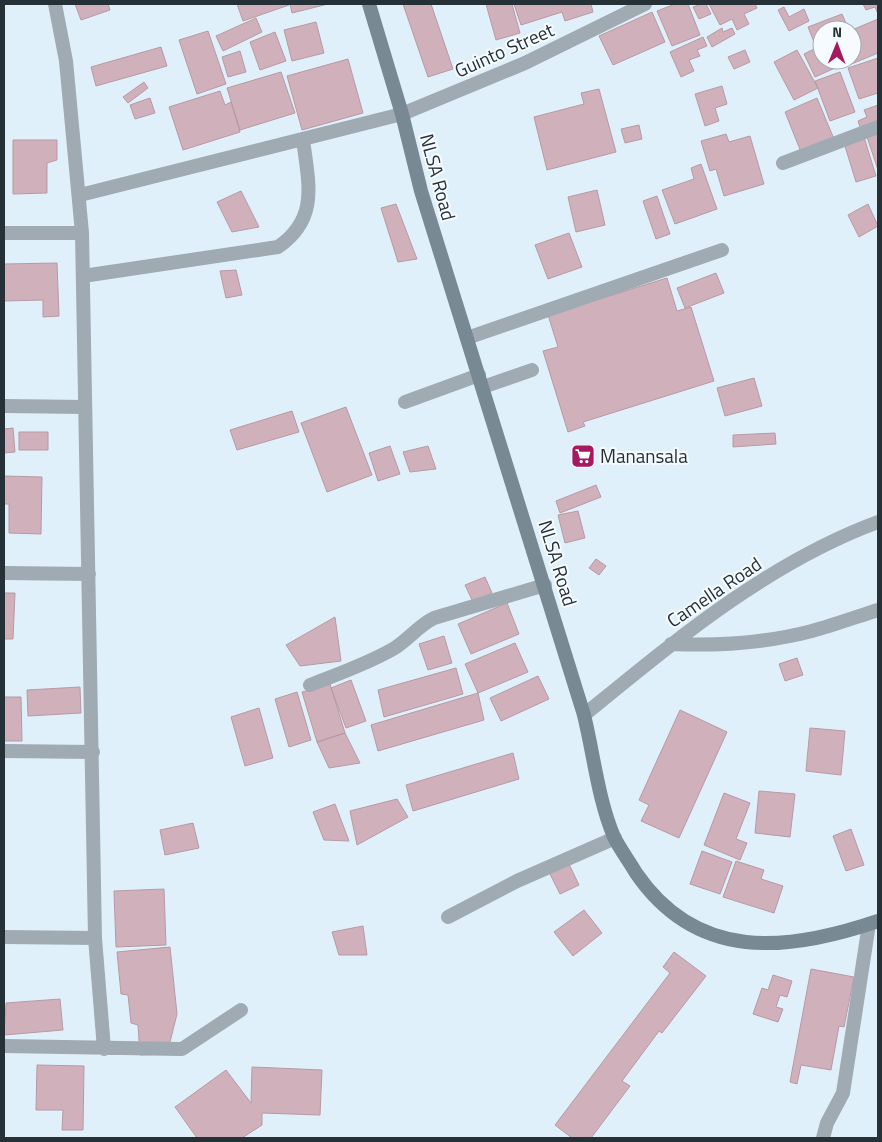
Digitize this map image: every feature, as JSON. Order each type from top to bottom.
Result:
[{"type":"main road","name":"NLSA Road","points":[[369,4],[402,114],[421,191],[584,715],[600,792],[615,838],[648,890],[668,909],[702,930],[732,942],[753,945],[804,941],[874,923]]},
{"type":"street","points":[[55,4],[65,52],[80,195],[82,233],[95,938],[104,1048]]},
{"type":"street","name":"Guinto Street","points":[[80,195],[402,114],[526,63],[645,4]]},
{"type":"street","points":[[783,163],[878,127]]},
{"type":"street","points":[[83,276],[278,247],[293,237],[304,221],[309,193],[303,138]]},
{"type":"street","points":[[4,233],[82,233]]},
{"type":"street","points":[[467,338],[722,250]]},
{"type":"street","points":[[405,402],[481,381],[532,370]]},
{"type":"street","points":[[4,406],[85,407]]},
{"type":"street","name":"Camella Road","points":[[584,715],[671,644],[710,615],[802,555],[878,522]]},
{"type":"street","points":[[4,573],[89,574]]},
{"type":"street","points":[[310,684],[366,663],[395,648],[421,625],[434,618],[545,585]]},
{"type":"street","points":[[671,644],[726,644],[763,640],[812,631],[878,610]]},
{"type":"street","points":[[4,751],[93,752]]},
{"type":"street","points":[[448,917],[517,881],[615,838]]},
{"type":"street","points":[[822,1138],[826,1123],[843,1093],[874,923]]},
{"type":"street","points":[[4,937],[95,938]]},
{"type":"street","points":[[4,1046],[182,1049],[240,1010]]},
{"type":"building","points":[[75,4],[108,4],[110,10],[81,20]]},
{"type":"building","points":[[237,4],[288,4],[289,5],[243,21]]},
{"type":"building","points":[[290,4],[328,4],[292,13]]},
{"type":"building","points":[[403,4],[431,4],[453,69],[428,77]]},
{"type":"building","points":[[486,4],[512,4],[520,33],[496,40]]},
{"type":"building","points":[[514,4],[591,4],[593,12],[565,21],[562,12],[521,25]]},
{"type":"building","points":[[675,4],[688,4],[700,35],[672,46],[657,11]]},
{"type":"building","points":[[706,4],[711,14],[699,19],[693,7]]},
{"type":"building","points":[[709,4],[755,4],[757,8],[744,14],[749,24],[737,30],[732,19],[720,25]]},
{"type":"building","points":[[863,4],[878,4],[878,14],[875,7],[866,10]]},
{"type":"building","points":[[784,7],[789,17],[804,9],[809,21],[789,31],[778,10]]},
{"type":"building","points":[[652,12],[665,42],[613,65],[599,36]]},
{"type":"building","points":[[842,14],[845,20],[826,20]]},
{"type":"building","points":[[256,18],[262,32],[223,51],[216,36]]},
{"type":"building","points":[[878,19],[878,53],[862,60],[862,26]]},
{"type":"building","points":[[316,22],[324,53],[292,61],[284,30]]},
{"type":"building","points":[[812,25],[812,37],[808,27]]},
{"type":"building","points":[[722,28],[723,32],[732,28],[735,34],[712,47],[707,37]]},
{"type":"building","points":[[208,31],[226,84],[197,94],[179,40]]},
{"type":"building","points":[[275,32],[286,61],[260,70],[250,42]]},
{"type":"building","points":[[703,37],[707,46],[697,50],[700,56],[689,60],[694,71],[681,77],[670,52]]},
{"type":"building","points":[[161,47],[167,66],[96,86],[91,67]]},
{"type":"building","points":[[745,50],[750,62],[734,69],[728,57]]},
{"type":"building","points":[[797,50],[818,88],[794,100],[774,62]]},
{"type":"building","points":[[812,50],[812,70],[831,70],[815,77],[804,54]]},
{"type":"building","points":[[240,51],[246,72],[228,77],[222,57]]},
{"type":"building","points":[[878,58],[878,93],[859,99],[849,70],[862,70],[862,63]]},
{"type":"building","points":[[348,59],[363,113],[302,130],[287,76]]},
{"type":"building","points":[[281,72],[295,113],[240,130],[227,88]]},
{"type":"building","points":[[840,72],[855,112],[830,121],[815,81]]},
{"type":"building","points":[[144,82],[148,88],[128,103],[123,97]]},
{"type":"building","points":[[722,86],[727,104],[715,108],[719,121],[705,126],[695,94]]},
{"type":"building","points":[[599,89],[616,152],[547,170],[534,117],[584,104],[581,93]]},
{"type":"building","points":[[220,91],[225,105],[231,102],[240,132],[183,150],[169,107]]},
{"type":"building","points":[[150,98],[155,113],[135,119],[130,105]]},
{"type":"building","points":[[817,98],[834,139],[801,152],[785,112]]},
{"type":"building","points":[[878,105],[878,123],[861,130],[858,121],[867,117],[864,110]]},
{"type":"building","points":[[639,125],[642,139],[625,143],[621,129]]},
{"type":"building","points":[[878,130],[878,170],[867,137]]},
{"type":"building","points":[[726,134],[729,142],[750,136],[764,184],[724,196],[716,169],[710,171],[701,141]]},
{"type":"building","points":[[864,137],[876,176],[856,182],[844,143]]},
{"type":"building","points":[[13,140],[57,140],[57,160],[47,163],[47,193],[13,194]]},
{"type":"building","points":[[701,164],[717,209],[675,224],[662,190],[694,179],[691,168]]},
{"type":"building","points":[[597,190],[605,225],[576,232],[568,197]]},
{"type":"building","points":[[241,191],[259,227],[232,232],[217,202]]},
{"type":"building","points":[[657,196],[670,234],[656,239],[643,201]]},
{"type":"building","points":[[396,204],[417,259],[398,262],[381,208]]},
{"type":"building","points":[[868,204],[878,226],[859,237],[848,215]]},
{"type":"building","points":[[569,233],[582,267],[548,279],[535,245]]},
{"type":"building","points":[[57,263],[59,316],[43,317],[43,300],[4,301],[4,264]]},
{"type":"building","points":[[236,270],[242,295],[226,298],[220,271]]},
{"type":"building","points":[[716,273],[724,293],[685,308],[677,288]]},
{"type":"building","points":[[667,278],[677,311],[691,307],[714,381],[583,422],[585,426],[568,432],[543,351],[558,347],[548,315]]},
{"type":"building","points":[[754,378],[762,406],[725,416],[717,388]]},
{"type":"building","points":[[346,407],[372,475],[327,492],[301,423]]},
{"type":"building","points":[[292,411],[299,432],[237,450],[230,430]]},
{"type":"building","points":[[13,428],[15,452],[4,453],[4,429]]},
{"type":"building","points":[[19,432],[48,432],[48,450],[19,450]]},
{"type":"building","points":[[775,433],[776,444],[733,447],[733,435]]},
{"type":"building","points":[[390,446],[400,474],[378,481],[369,453]]},
{"type":"building","points":[[428,446],[436,469],[410,472],[403,452]]},
{"type":"building","points":[[4,476],[42,477],[41,534],[9,533],[9,504],[4,504]]},
{"type":"building","points":[[596,485],[601,497],[560,513],[556,501]]},
{"type":"building","points":[[578,511],[585,538],[565,543],[558,515]]},
{"type":"building","points":[[596,559],[606,566],[599,575],[589,568]]},
{"type":"building","points":[[485,577],[492,593],[473,602],[465,585]]},
{"type":"building","points":[[4,593],[15,593],[13,639],[4,639]]},
{"type":"building","points":[[507,603],[519,634],[471,654],[458,624]]},
{"type":"building","points":[[335,617],[341,661],[300,666],[286,645]]},
{"type":"building","points":[[444,636],[452,663],[428,670],[419,644]]},
{"type":"building","points":[[515,643],[528,672],[478,693],[465,664]]},
{"type":"building","points":[[797,658],[803,675],[785,681],[779,664]]},
{"type":"building","points":[[456,668],[463,694],[384,717],[378,690]]},
{"type":"building","points":[[538,676],[549,699],[501,721],[490,698]]},
{"type":"building","points":[[351,680],[366,721],[346,728],[331,688]]},
{"type":"building","points":[[330,684],[345,733],[317,742],[302,692]]},
{"type":"building","points":[[80,687],[81,713],[28,716],[27,690]]},
{"type":"building","points":[[297,692],[311,740],[289,747],[275,699]]},
{"type":"building","points":[[478,693],[484,720],[378,751],[371,725]]},
{"type":"building","points":[[4,697],[21,697],[22,741],[4,741]]},
{"type":"building","points":[[259,708],[273,758],[245,766],[231,717]]},
{"type":"building","points":[[680,710],[727,732],[679,838],[641,821],[649,805],[639,800]]},
{"type":"building","points":[[810,728],[845,731],[841,775],[806,771]]},
{"type":"building","points":[[345,733],[360,763],[329,768],[317,742]]},
{"type":"building","points":[[513,753],[519,779],[413,811],[406,785]]},
{"type":"building","points":[[759,791],[795,794],[790,837],[755,833]]},
{"type":"building","points":[[724,793],[750,803],[736,839],[747,843],[740,860],[704,845]]},
{"type":"building","points":[[397,799],[408,817],[357,845],[350,811]]},
{"type":"building","points":[[335,804],[349,841],[324,840],[313,812]]},
{"type":"building","points":[[193,823],[199,848],[165,855],[160,830]]},
{"type":"building","points":[[851,829],[864,865],[846,871],[833,836]]},
{"type":"building","points":[[702,851],[732,862],[720,894],[690,884]]},
{"type":"building","points":[[736,861],[764,870],[761,879],[783,886],[774,913],[723,897]]},
{"type":"building","points":[[568,862],[579,885],[560,894],[549,872]]},
{"type":"building","points":[[164,889],[166,945],[116,947],[114,891]]},
{"type":"building","points":[[584,910],[602,933],[573,956],[554,932]]},
{"type":"building","points":[[363,926],[367,955],[339,955],[332,932]]},
{"type":"building","points":[[170,947],[177,1014],[167,1054],[140,1055],[138,1025],[131,1023],[128,995],[121,994],[117,952]]},
{"type":"building","points":[[674,952],[706,976],[662,1033],[659,1031],[622,1081],[630,1086],[591,1138],[572,1138],[555,1125],[670,973],[663,967]]},
{"type":"building","points":[[811,969],[854,977],[844,1027],[839,1026],[831,1070],[801,1065],[797,1084],[790,1082]]},
{"type":"building","points":[[773,975],[792,981],[787,997],[780,995],[776,1007],[783,1009],[778,1022],[753,1014],[762,988],[768,990]]},
{"type":"building","points":[[60,999],[63,1030],[4,1035],[6,1003]]},
{"type":"building","points":[[37,1065],[84,1066],[83,1130],[62,1130],[63,1110],[36,1110]]},
{"type":"building","points":[[252,1067],[322,1070],[320,1115],[262,1113],[262,1125],[242,1138],[197,1138],[175,1107],[226,1070],[251,1103]]},
{"type":"place","name":"Manansala","points":[[583,456]]}]
